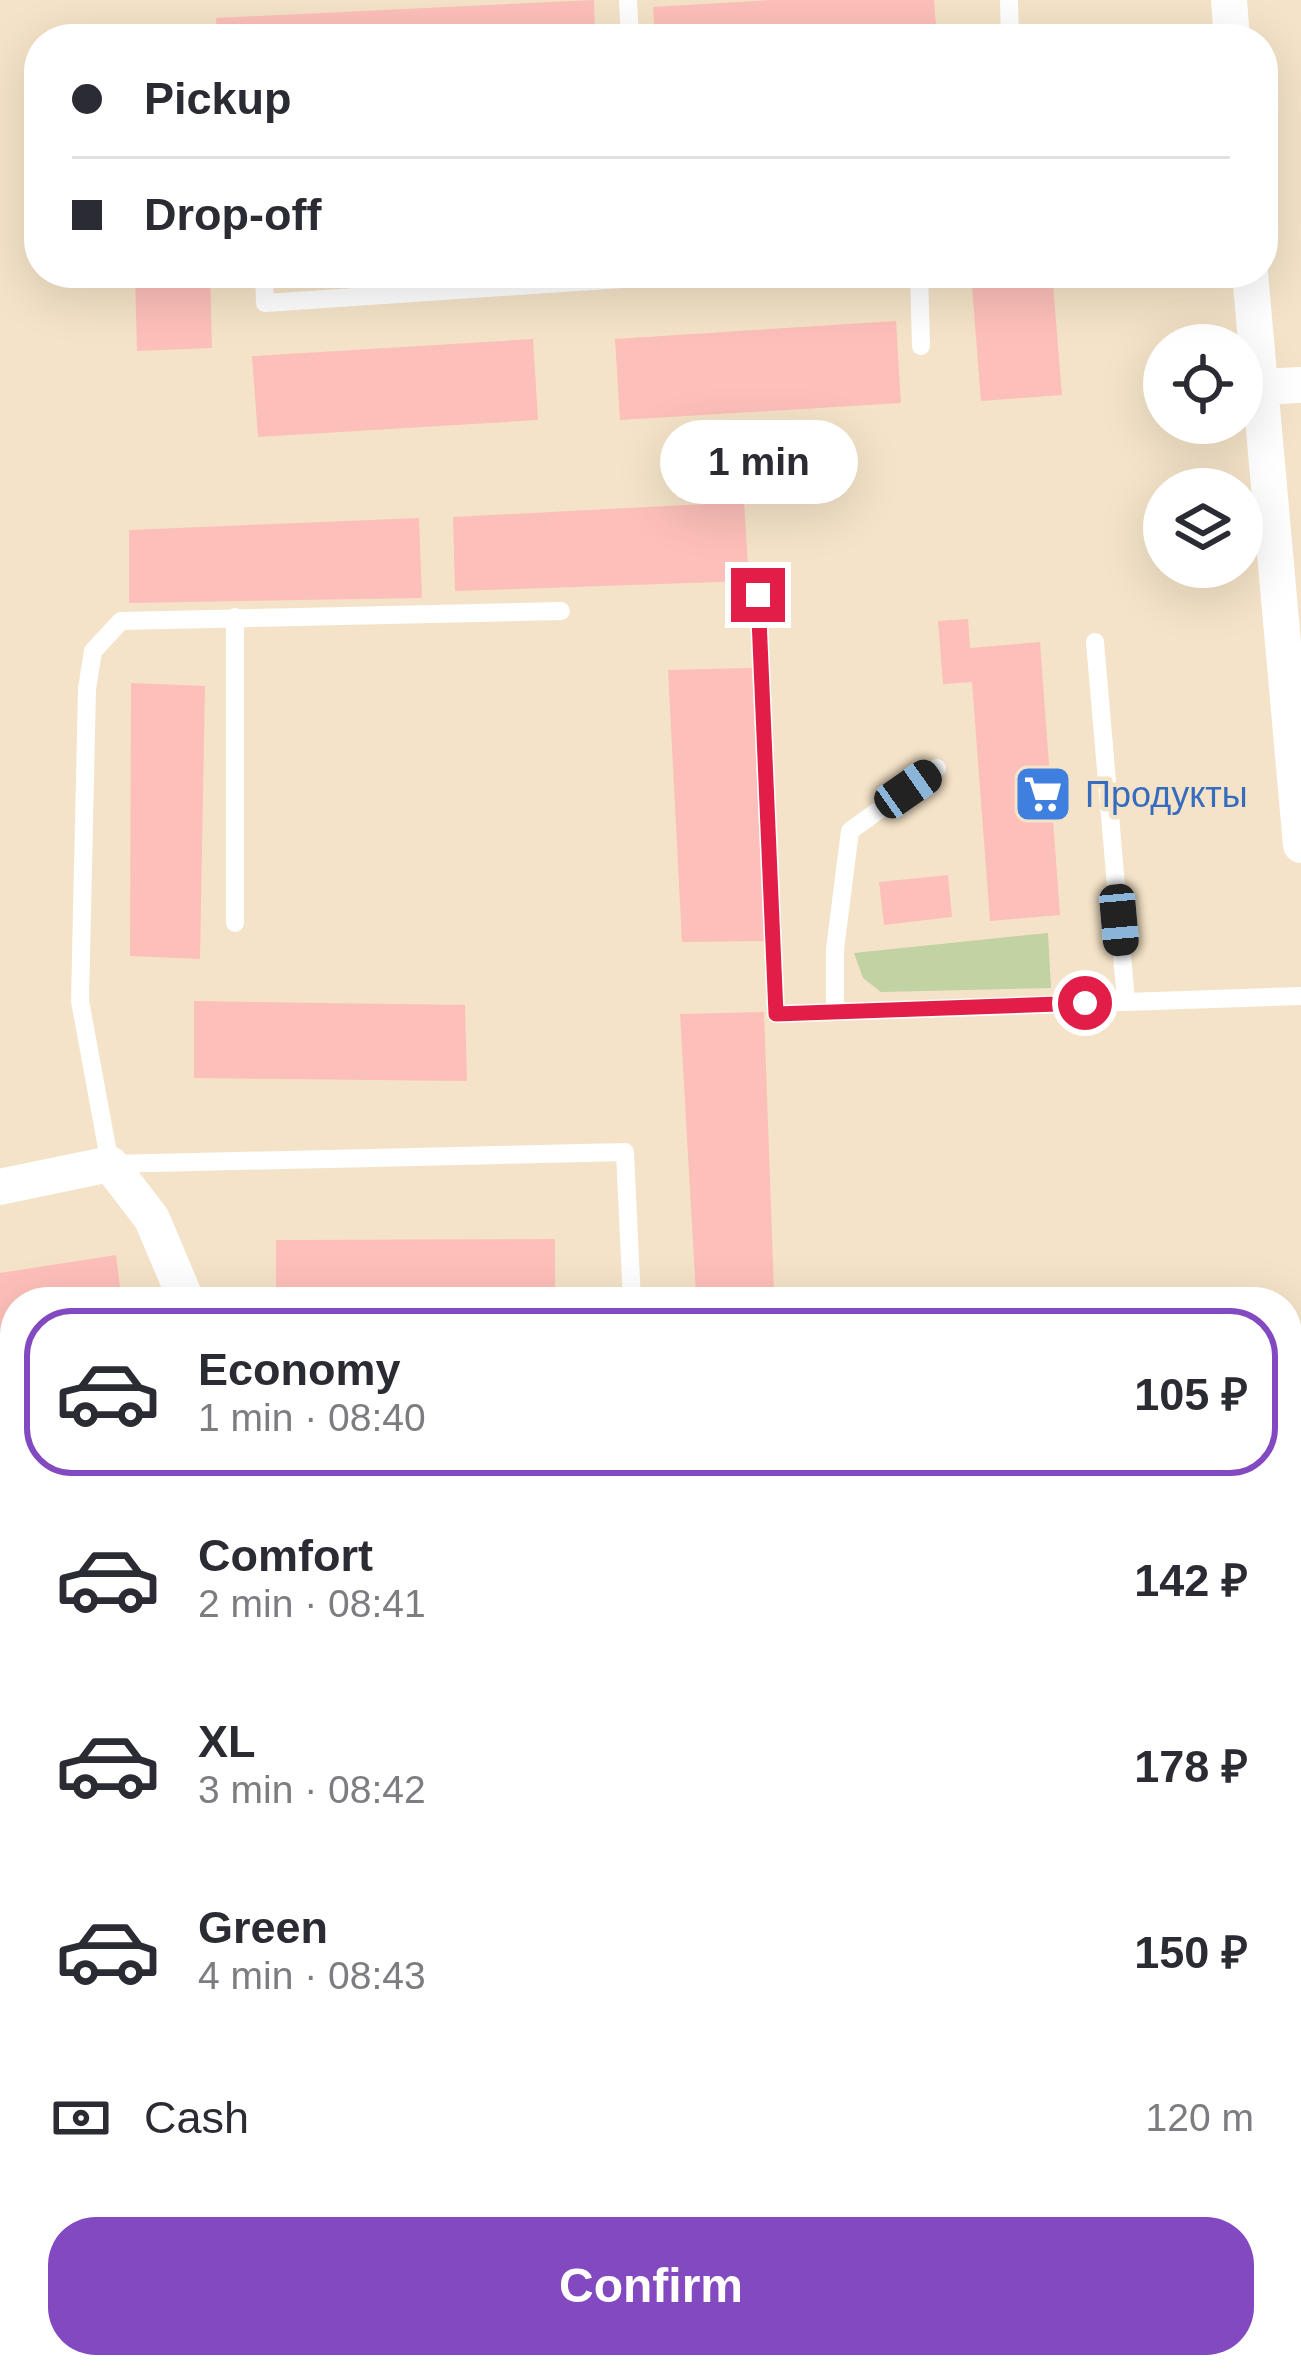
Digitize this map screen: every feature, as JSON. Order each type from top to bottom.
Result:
[{"type":"street","points":[[1251,288],[1254,324]]},
{"type":"street","points":[[1263,387],[1301,385]]},
{"type":"street","points":[[1263,431],[1301,845]]},
{"type":"street","points":[[0,1187],[110,1164],[152,1219],[181,1287]]},
{"type":"lane","points":[[264,288],[265,303],[488,288]]},
{"type":"lane","points":[[919,288],[921,346]]},
{"type":"lane","points":[[758,595],[776,1014],[1301,996]]},
{"type":"lane","points":[[561,611],[121,621],[94,651],[87,689],[80,1001],[110,1164],[625,1152],[631,1287]]},
{"type":"lane","points":[[235,617],[235,923]]},
{"type":"lane","points":[[1095,642],[1126,1002]]},
{"type":"lane","points":[[835,1012],[835,949],[850,831],[937,769]]},
{"type":"green space","points":[[1048,933],[1051,988],[881,992],[863,978],[854,953]]},
{"type":"building","points":[[594,0],[595,24],[216,24],[216,18]]},
{"type":"building","points":[[771,0],[934,0],[936,24],[654,24],[653,7]]},
{"type":"building","points":[[135,288],[210,288],[212,348],[137,351]]},
{"type":"building","points":[[972,288],[1053,288],[1062,395],[981,401]]},
{"type":"building","points":[[896,321],[901,403],[620,420],[615,339]]},
{"type":"building","points":[[533,339],[538,420],[258,437],[252,356]]},
{"type":"building","points":[[744,502],[749,581],[455,591],[453,517]]},
{"type":"building","points":[[419,518],[422,598],[129,603],[129,530]]},
{"type":"building","points":[[968,619],[970,648],[1040,642],[1060,915],[990,921],[972,682],[943,684],[938,621]]},
{"type":"building","points":[[752,668],[764,941],[682,942],[668,670]]},
{"type":"building","points":[[131,683],[205,686],[200,959],[130,956]]},
{"type":"building","points":[[948,875],[952,917],[884,925],[879,882]]},
{"type":"building","points":[[194,1001],[465,1005],[467,1081],[194,1078]]},
{"type":"building","points":[[764,1012],[774,1287],[695,1287],[680,1014]]},
{"type":"building","points":[[555,1239],[555,1287],[276,1287],[276,1240]]},
{"type":"building","points":[[116,1255],[120,1287],[0,1287],[0,1273]]},
{"type":"place","name":"Продукты","points":[[1043,794]]},
{"type":"route","points":[[758,595],[776,1014],[1085,1003]]}]
